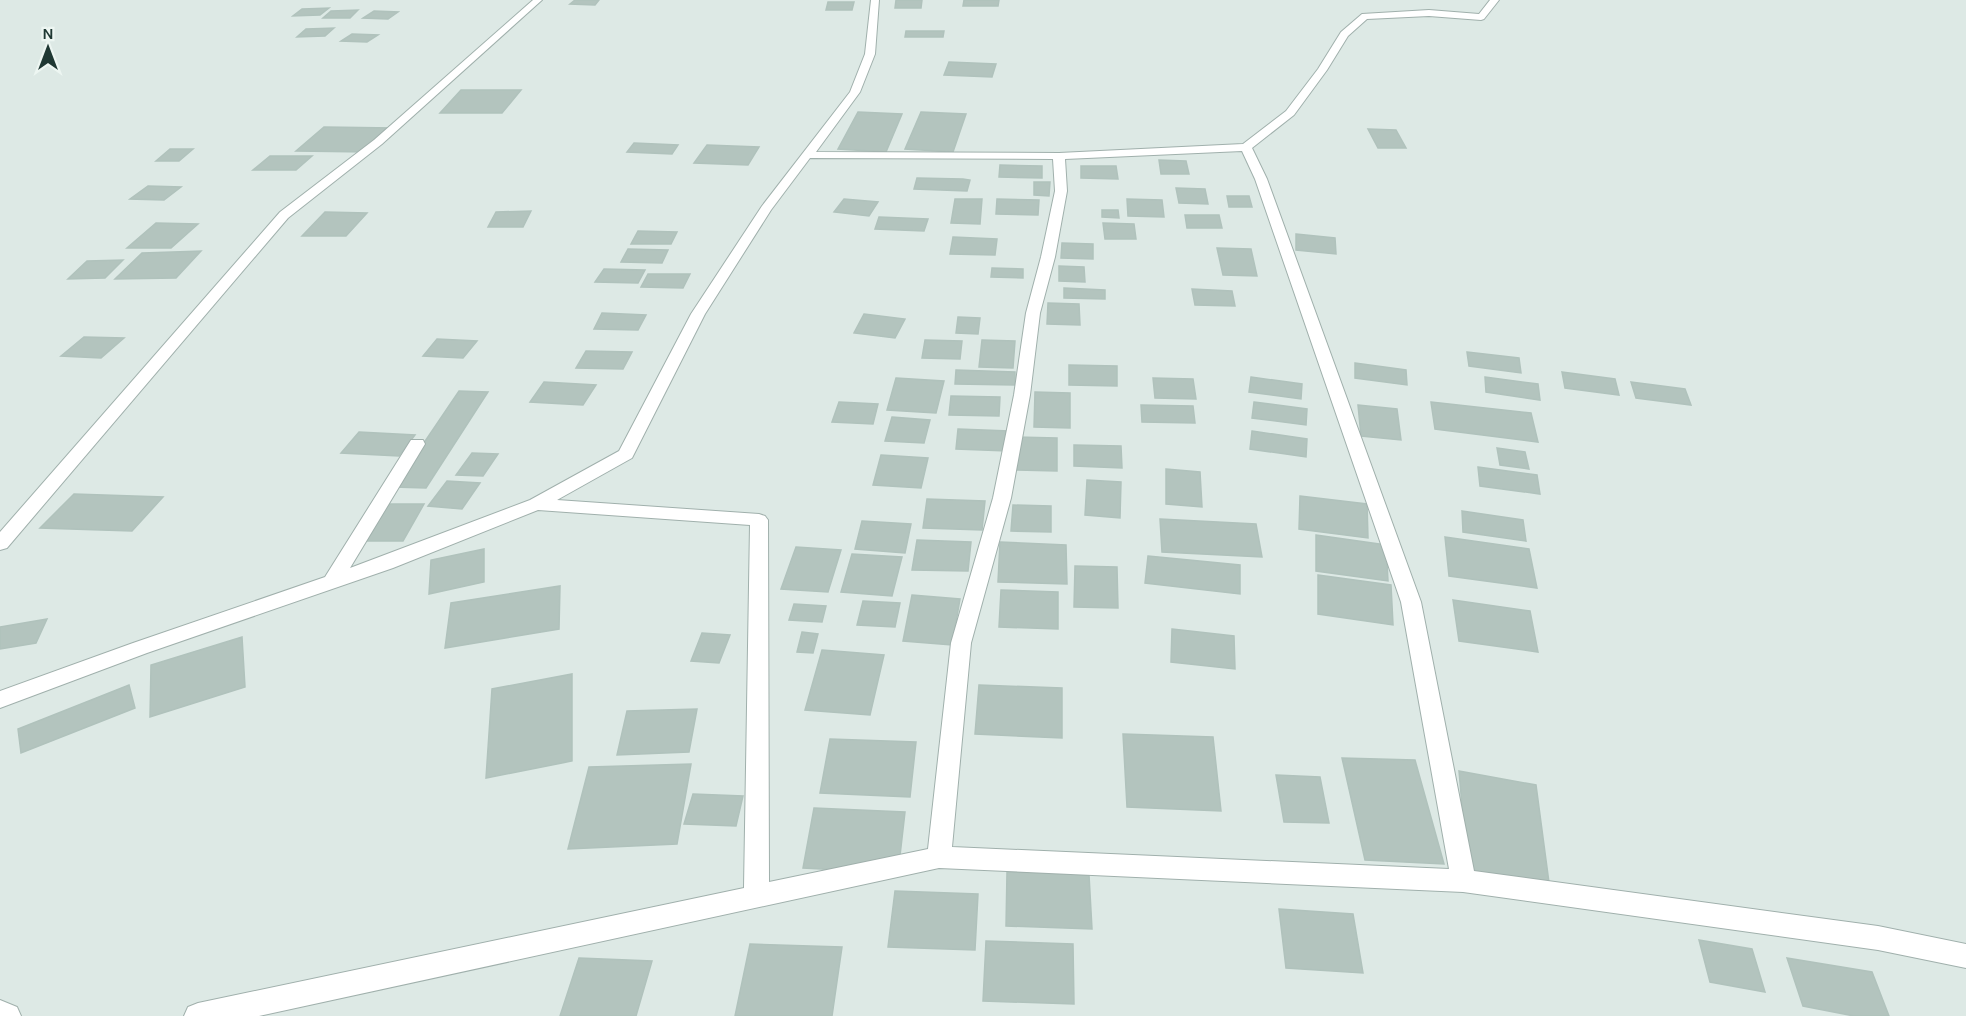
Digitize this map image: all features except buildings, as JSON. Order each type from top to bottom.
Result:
[{"type":"street","points":[[0,544],[284,215],[378,142],[538,0]]},
{"type":"street","points":[[0,700],[140,648],[333,582],[536,504],[626,454],[698,314],[766,209],[855,92],[870,54],[876,0]]},
{"type":"street","points":[[807,155],[1059,156],[1246,147],[1290,113],[1323,70],[1344,34],[1365,16],[1429,13],[1481,17],[1495,0]]},
{"type":"street","points":[[1246,147],[1261,179],[1411,602],[1463,881]]},
{"type":"street","points":[[939,857],[961,643],[1002,498],[1022,395],[1033,313],[1061,191],[1059,156]]},
{"type":"street","points":[[333,582],[417,444]]},
{"type":"street","points":[[536,504],[759,520],[756,896]]},
{"type":"street","points":[[198,1016],[939,857],[1463,881],[1878,938],[1966,956]]},
{"type":"street","points":[[0,1013],[7,1016]]}]
